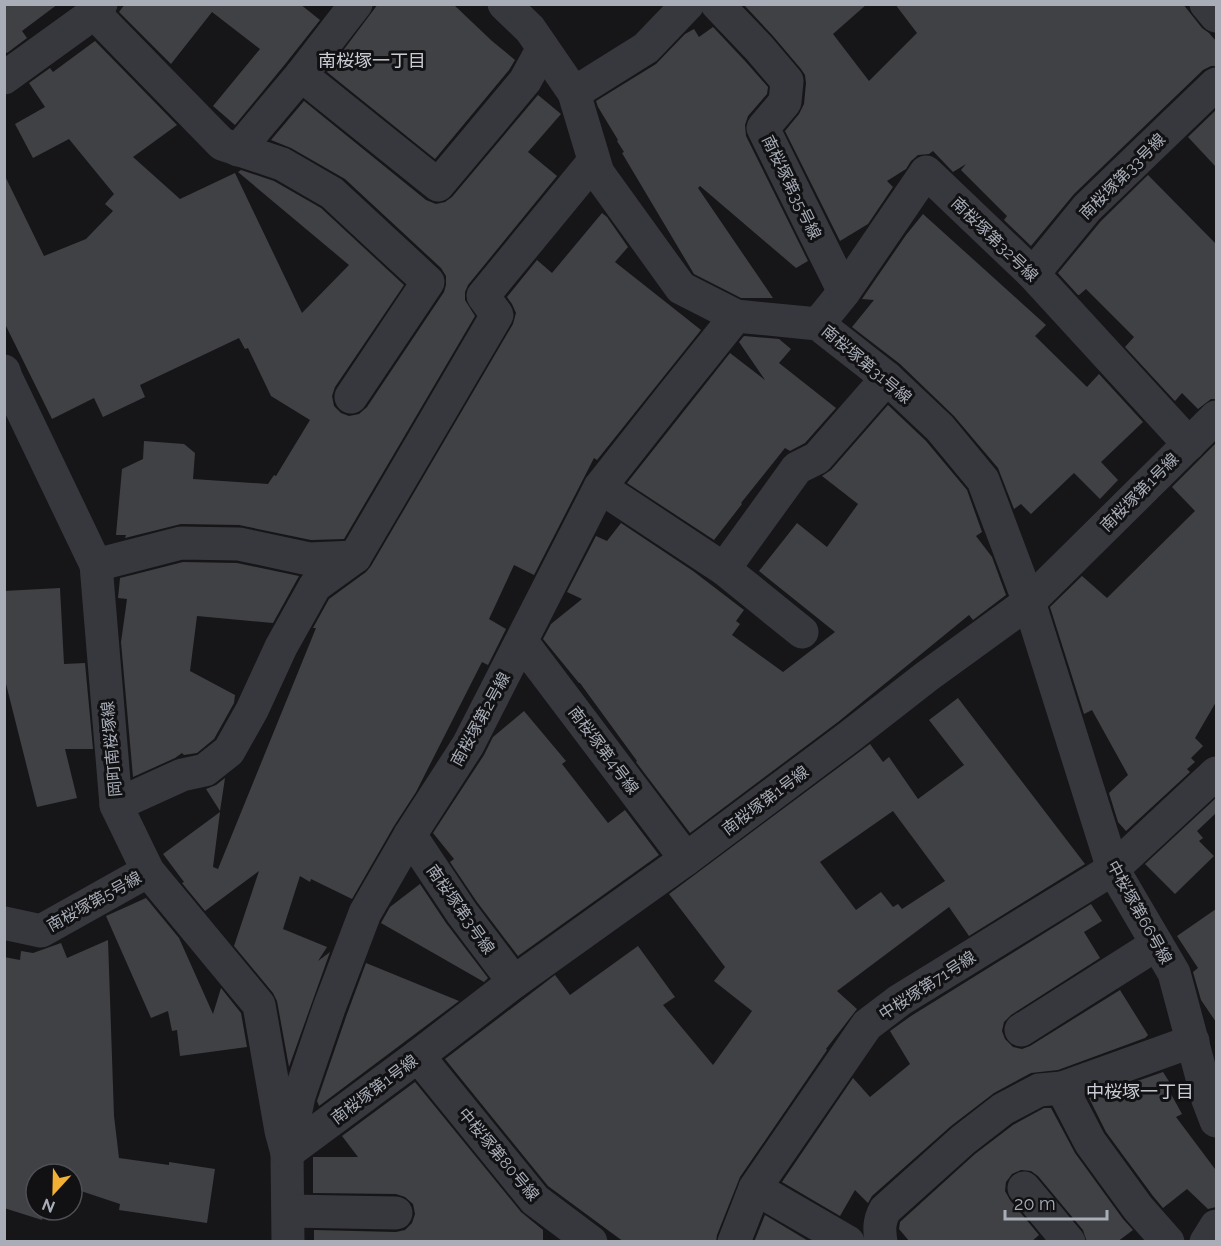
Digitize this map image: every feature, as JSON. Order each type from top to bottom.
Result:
[{"type":"street","name":"南桜塚第31号線","points":[[504,4],[530,29],[574,93],[597,173],[681,288],[736,316],[818,324],[887,378],[940,428],[982,480],[1029,602]]},
{"type":"street","points":[[574,93],[646,48],[688,4]]},
{"type":"street","name":"南桜塚第35号線","points":[[717,4],[787,81],[785,102],[763,129],[844,292]]},
{"type":"street","points":[[1206,4],[1216,16]]},
{"type":"street","points":[[238,150],[301,75],[355,5]]},
{"type":"street","points":[[4,78],[97,9],[222,144],[282,164],[332,193],[428,282],[351,397]]},
{"type":"street","points":[[301,75],[438,185],[525,81],[543,48]]},
{"type":"street","name":"南桜塚第33号線","points":[[1033,274],[1087,208],[1216,84]]},
{"type":"street","points":[[116,805],[182,775],[205,770],[229,750],[315,586],[355,557],[497,315],[483,296],[594,161]]},
{"type":"street","name":"南桜塚第32号線","points":[[818,324],[844,292],[926,172],[1033,274],[1189,444]]},
{"type":"street","name":"南桜塚第2号線","points":[[287,1153],[298,1096],[364,913],[410,835],[468,745],[600,487],[736,316]]},
{"type":"street","name":"岡町南桜塚線","points":[[4,371],[96,564],[116,805],[148,871],[259,1005],[281,1131],[287,1153],[288,1226]]},
{"type":"street","points":[[724,569],[797,468],[817,458],[887,378]]},
{"type":"street","name":"南桜塚第1号線","points":[[287,1153],[514,982],[686,859],[1029,602],[1216,417]]},
{"type":"street","points":[[600,487],[724,569],[802,632]]},
{"type":"street","points":[[96,564],[181,543],[239,543],[309,559],[355,557]]},
{"type":"street","name":"中桜塚第66号線","points":[[1029,602],[1113,869],[1174,973],[1214,1105]]},
{"type":"street","name":"南桜塚第4号線","points":[[522,642],[686,859]]},
{"type":"street","name":"中桜塚第71号線","points":[[734,1242],[755,1188],[867,1025],[900,1000],[1113,869],[1216,773]]},
{"type":"street","name":"南桜塚第3号線","points":[[410,835],[462,913],[514,982]]},
{"type":"street","name":"南桜塚第5号線","points":[[4,923],[41,931],[148,871]]},
{"type":"street","points":[[1021,1030],[1157,944]]},
{"type":"street","points":[[881,1242],[880,1219],[885,1210],[963,1140],[1003,1108],[1040,1090],[1062,1088],[1193,1041]]},
{"type":"street","name":"中桜塚第80号線","points":[[418,1056],[535,1200],[591,1242]]},
{"type":"street","points":[[1062,1088],[1090,1142],[1138,1208],[1168,1242]]},
{"type":"street","points":[[755,1188],[848,1242]]},
{"type":"street","points":[[1024,1188],[1069,1242]]},
{"type":"street","points":[[288,1226],[396,1213]]},
{"type":"street","points":[[1206,1242],[1216,1226]]},
{"type":"building","points":[[4,4],[58,4],[22,31],[27,38],[7,53],[4,50]]},
{"type":"building","points":[[125,4],[300,4],[320,20],[235,125],[213,106],[260,49],[212,12],[171,64],[119,12]]},
{"type":"building","points":[[378,4],[453,4],[515,60],[435,159],[327,72]]},
{"type":"building","points":[[748,4],[867,4],[833,34],[869,81],[917,33],[895,4],[1183,4],[1216,41],[1216,66],[1203,70],[1074,194],[1031,246],[1004,220],[1007,216],[961,170],[966,164],[953,172],[933,151],[929,154],[918,155],[906,169],[887,181],[893,187],[868,224],[840,241],[785,131],[804,104],[805,75],[745,6]]},
{"type":"building","points":[[713,27],[768,87],[767,94],[748,116],[745,125],[746,136],[808,261],[796,268],[700,186],[698,188],[773,298],[741,298],[694,274],[622,153],[624,152],[618,140],[596,101],[656,64],[685,34],[694,29],[699,37]]},
{"type":"building","points":[[95,41],[177,125],[133,157],[180,199],[235,173],[302,313],[349,265],[238,172],[241,170],[274,181],[321,208],[404,285],[335,387],[332,396],[334,406],[341,413],[349,416],[359,414],[367,407],[444,292],[446,276],[441,268],[345,179],[291,148],[271,140],[304,101],[426,200],[436,204],[452,197],[538,95],[561,114],[528,152],[557,176],[468,285],[465,300],[475,316],[344,539],[311,540],[239,525],[181,524],[125,538],[126,535],[116,535],[122,469],[143,459],[144,441],[184,444],[195,453],[193,479],[268,484],[274,475],[276,476],[310,420],[271,396],[248,348],[245,349],[239,338],[140,385],[145,397],[103,417],[94,398],[52,419],[4,322],[4,174],[44,256],[86,239],[113,211],[105,204],[114,194],[69,139],[33,158],[15,124],[45,107],[29,83],[50,68],[53,72]]},
{"type":"building","points":[[1216,110],[1216,167],[1188,137]]},
{"type":"building","points":[[1148,175],[1216,244],[1216,399],[1211,399],[1198,409],[1182,393],[1175,401],[1125,347],[1134,337],[1086,289],[1078,295],[1058,273],[1101,221]]},
{"type":"building","points":[[602,213],[628,247],[615,262],[701,330],[597,460],[594,458],[534,575],[514,565],[489,619],[506,629],[488,665],[482,662],[416,792],[352,899],[300,876],[283,929],[327,947],[318,961],[330,952],[289,1067],[277,1001],[234,946],[259,871],[205,911],[182,883],[184,882],[163,854],[220,812],[213,867],[218,869],[316,628],[313,628],[329,599],[371,566],[513,324],[516,313],[507,297],[537,260],[552,273]]},
{"type":"building","points":[[923,214],[1046,325],[1035,336],[1087,387],[1099,374],[1143,422],[1101,462],[1118,480],[1100,499],[1074,473],[1031,514],[1021,504],[1014,509],[998,468],[954,416],[900,364],[852,327],[874,300],[862,299]]},
{"type":"building","points":[[744,336],[779,339],[791,349],[779,363],[836,408],[805,443],[790,451],[785,448],[714,540],[627,483],[730,353],[765,380],[739,342]]},
{"type":"building","points":[[888,405],[926,441],[967,490],[982,532],[976,536],[992,557],[1006,595],[973,620],[969,615],[838,722],[690,833],[580,683],[543,639],[551,624],[582,599],[567,592],[596,536],[607,541],[621,523],[693,571],[744,610],[736,621],[740,624],[732,635],[783,672],[835,632],[759,571],[797,523],[827,547],[858,504],[822,476],[831,470]]},
{"type":"building","points":[[1216,443],[1216,702],[1195,738],[1203,746],[1191,758],[1195,762],[1187,769],[1190,772],[1126,831],[1118,822],[1109,793],[1128,775],[1092,710],[1084,714],[1050,607],[1082,576],[1107,598],[1195,511],[1172,487]]},
{"type":"building","points":[[183,562],[237,563],[299,576],[273,623],[197,616],[190,671],[235,695],[234,703],[214,739],[197,753],[184,755],[182,753],[133,777],[121,642],[127,599],[118,598],[120,578]]},
{"type":"building","points":[[60,588],[64,664],[85,663],[93,749],[65,749],[77,798],[37,807],[4,676],[4,591]]},
{"type":"building","points":[[958,698],[1085,864],[969,936],[949,907],[837,991],[857,1009],[826,1049],[740,1177],[716,1242],[624,1242],[548,1186],[445,1059],[555,975],[570,995],[638,946],[675,997],[663,1005],[713,1065],[752,1011],[714,981],[725,967],[669,894],[870,744],[883,762],[889,757],[918,799],[964,765],[929,720]],"holes":[[[893,811],[945,881],[902,909],[898,904],[893,907],[881,892],[856,910],[820,862]]]},
{"type":"building","points":[[524,711],[566,761],[562,764],[608,823],[625,810],[659,855],[518,956],[477,902],[450,862],[454,859],[433,833],[484,755],[493,737]]},
{"type":"building","points":[[225,778],[220,811],[206,789]]},
{"type":"building","points":[[1216,798],[1216,813],[1197,831],[1203,838],[1199,841],[1214,856],[1175,894],[1145,864]]},
{"type":"building","points":[[420,884],[488,978],[484,982],[381,923],[390,907]]},
{"type":"building","points":[[146,898],[179,938],[213,1014],[221,988],[241,1013],[247,1047],[180,1056],[177,1030],[172,1031],[168,1011],[151,1018],[106,916]]},
{"type":"building","points":[[1091,904],[1102,921],[1084,932],[1100,958],[1011,1015],[1004,1022],[1002,1031],[1005,1039],[1013,1047],[1022,1049],[1030,1046],[1120,990],[1148,1035],[1145,1038],[1058,1070],[1031,1073],[994,1093],[951,1126],[872,1196],[868,1203],[855,1190],[840,1216],[782,1182],[853,1078],[870,1097],[910,1064],[890,1031]]},
{"type":"building","points":[[1216,909],[1216,1022],[1201,1000],[1193,972],[1198,968],[1177,936]]},
{"type":"building","points":[[108,940],[114,1116],[119,1158],[215,1169],[207,1223],[119,1210],[120,1204],[84,1192],[84,1162],[24,1162],[24,1214],[4,1208],[4,957],[20,960],[21,951],[33,953],[61,943],[67,958]]},
{"type":"building","points":[[366,963],[459,1001],[319,1106],[317,1101]]},
{"type":"building","points":[[1163,1072],[1170,1083],[1166,1085],[1182,1114],[1176,1117],[1215,1169],[1216,1207],[1208,1209],[1187,1189],[1163,1208],[1106,1132],[1089,1098]]},
{"type":"building","points":[[415,1082],[521,1212],[543,1230],[543,1242],[314,1242],[314,1230],[396,1232],[405,1230],[412,1223],[415,1214],[413,1204],[405,1197],[396,1194],[313,1193],[313,1157],[358,1157],[342,1136]]},
{"type":"building","points":[[1044,1108],[1051,1108],[1075,1153],[1133,1230],[1117,1242],[1087,1242],[1083,1230],[1038,1176],[1031,1171],[1021,1170],[1012,1174],[1006,1182],[1005,1191],[1039,1235],[1031,1242],[910,1242],[899,1229],[900,1222],[975,1154],[1013,1125]]},
{"type":"building","points":[[765,1215],[810,1242],[754,1242]]},
{"type":"district","name":"南桜塚一丁目","points":[[372,61]]},
{"type":"district","name":"中桜塚一丁目","points":[[1140,1092]]}]
